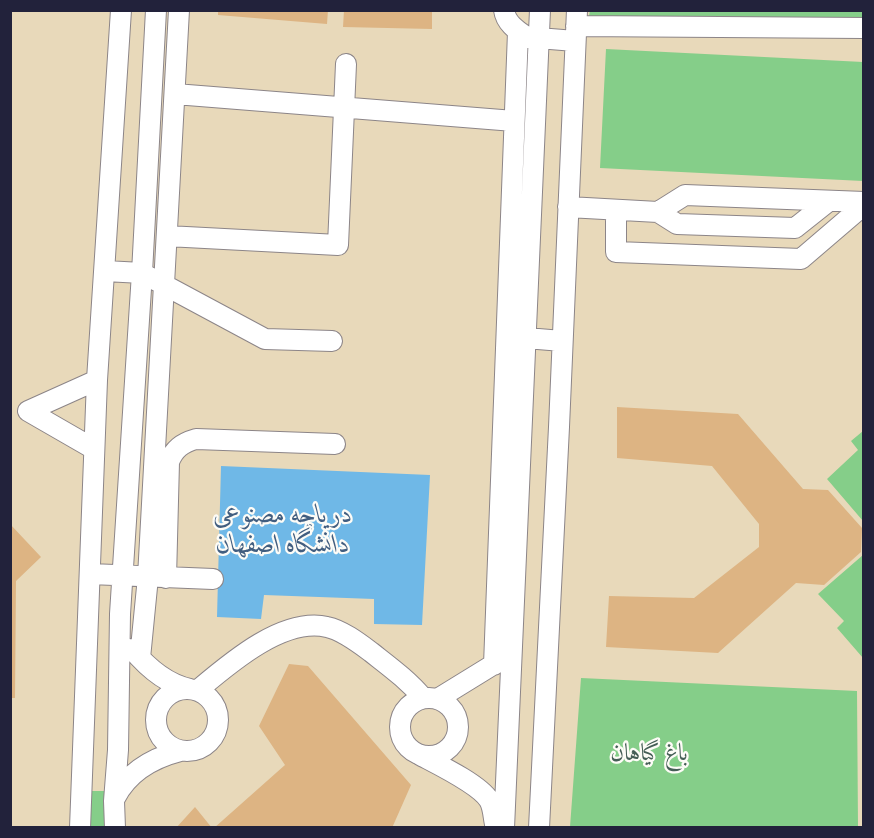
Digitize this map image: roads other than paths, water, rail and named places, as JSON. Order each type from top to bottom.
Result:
[{"type":"street","points":[[80,828],[97,380],[121,10]]},
{"type":"street","points":[[115,828],[120,614],[156,10]]},
{"type":"street","points":[[157,578],[164,284],[179,10]]},
{"type":"street","points":[[504,10],[505,17],[518,32],[538,41],[576,26],[864,28]]},
{"type":"street","points":[[504,828],[540,10]]},
{"type":"street","points":[[539,828],[576,26]]},
{"type":"street","points":[[494,665],[518,32]]},
{"type":"street","points":[[167,236],[338,245],[346,64]]},
{"type":"street","points":[[175,94],[514,121]]},
{"type":"street","points":[[658,212],[685,195],[864,204]]},
{"type":"street","points":[[568,207],[658,212],[677,224],[795,228],[829,201]]},
{"type":"street","points":[[616,210],[616,252],[801,260],[864,204]]},
{"type":"street","points":[[105,270],[142,273],[265,339],[332,341]]},
{"type":"street","points":[[526,338],[562,341]]},
{"type":"street","points":[[19,411],[97,380]]},
{"type":"street","points":[[19,411],[94,449]]},
{"type":"street","points":[[140,658],[157,578],[169,462],[178,447],[196,439],[336,444]]},
{"type":"street","points":[[90,574],[213,579]]},
{"type":"street","points":[[120,614],[125,635],[140,658],[170,682],[179,687],[194,690],[209,699],[215,706],[218,727],[209,743],[190,752],[170,747],[159,736],[155,724],[156,713],[167,696],[178,691],[194,690],[274,636],[298,627],[314,625],[330,627],[364,648],[431,698],[447,704],[456,717],[458,733],[452,745],[445,751],[429,757],[420,755]]},
{"type":"street","points":[[496,828],[493,810],[488,799],[458,777],[408,748],[401,739],[399,725],[404,711],[415,701],[431,698],[506,657],[513,633]]},
{"type":"street","points":[[114,801],[119,790],[146,764],[180,751]]},
{"type":"water","name":"دریاچه مصنوعی دانشگاه اصفهان","points":[[221,466],[430,475],[422,625],[374,624],[374,599],[264,595],[261,619],[217,617]]},
{"type":"park label","name":"باغ گیاهان","points":[[649,755]]}]
